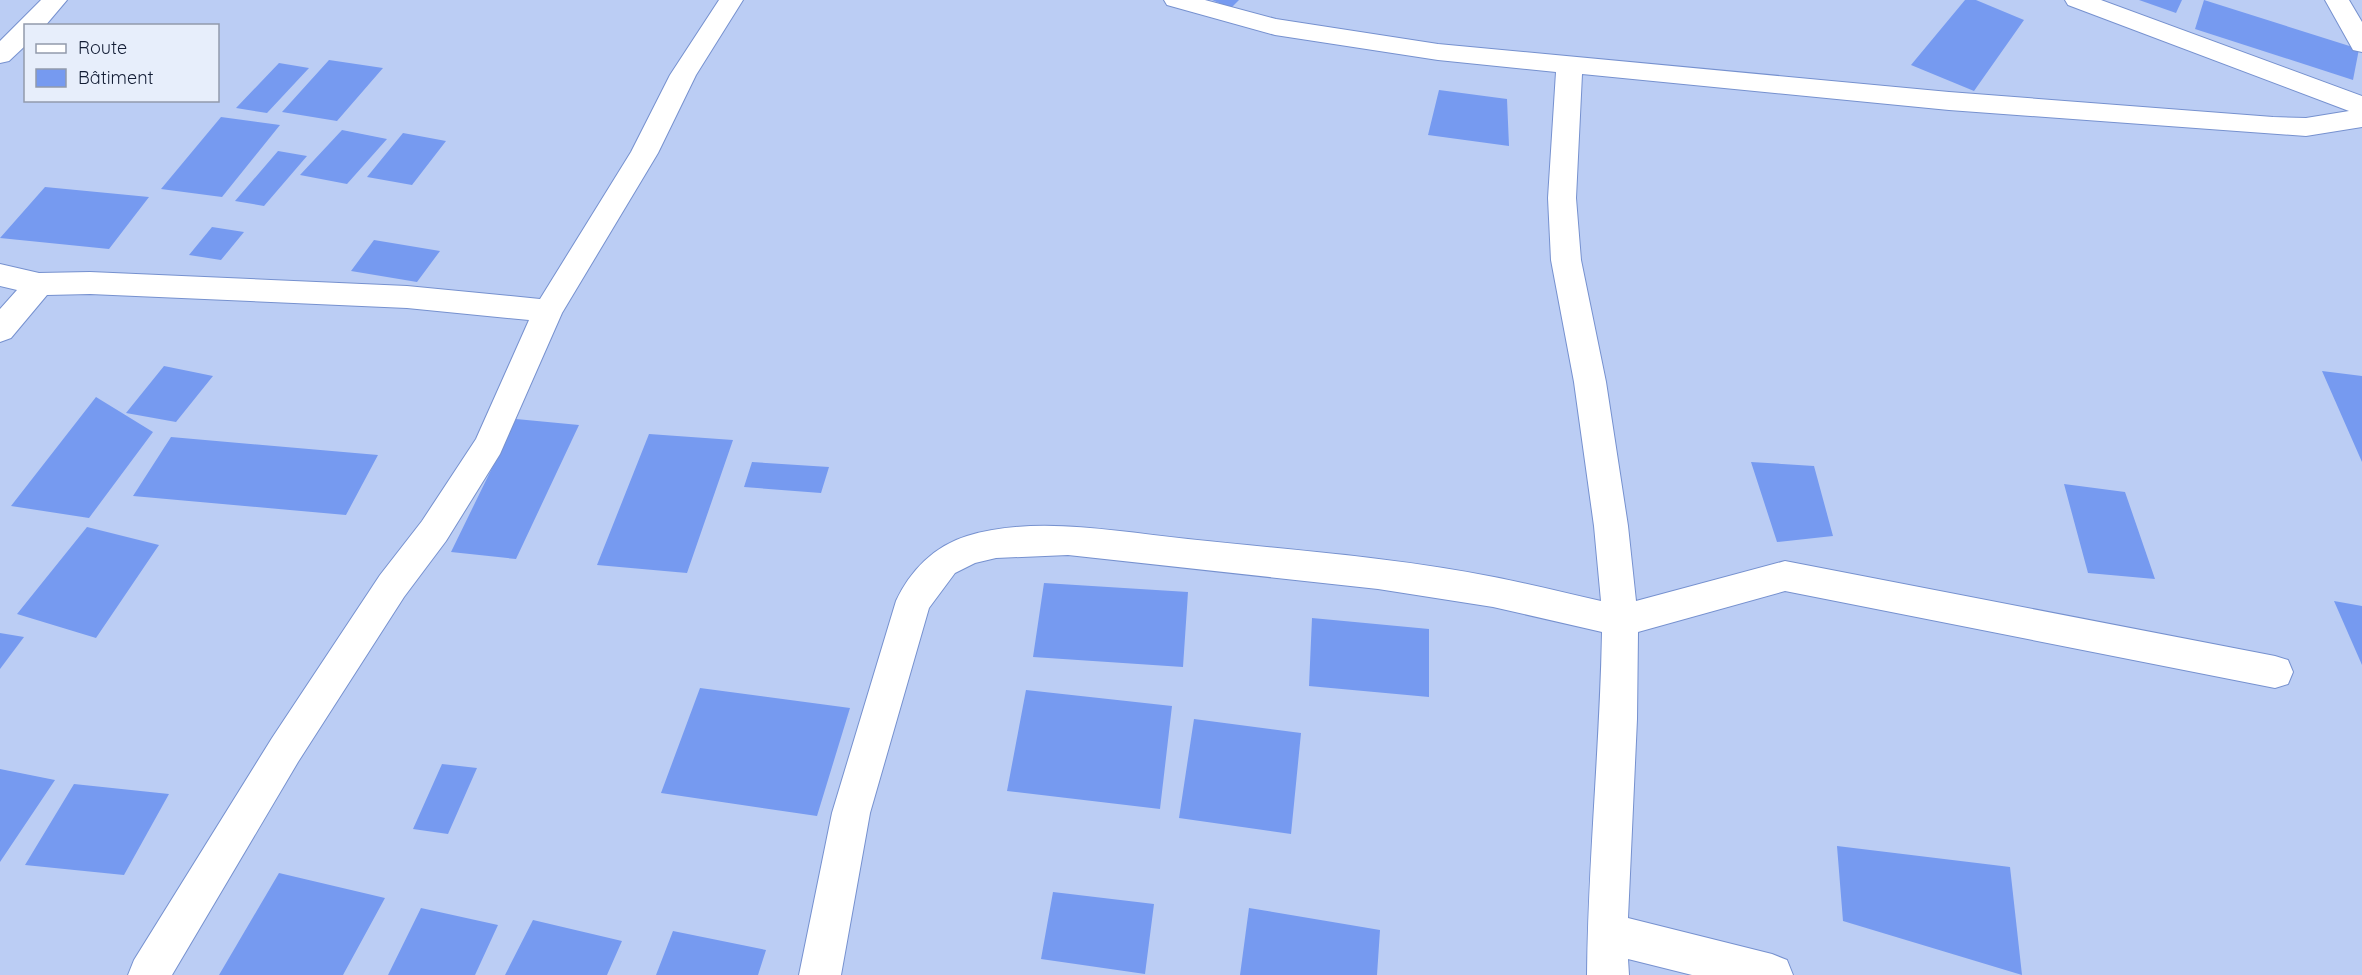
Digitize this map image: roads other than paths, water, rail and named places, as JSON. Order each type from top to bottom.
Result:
[{"type":"street","points":[[32,24],[55,0]]},
{"type":"street","points":[[149,975],[285,750],[392,586],[434,531],[489,445],[548,311],[644,153],[683,75],[731,0]]},
{"type":"street","points":[[1176,0],[1275,27],[1438,52],[1949,101],[2273,126],[2306,127],[2362,118]]},
{"type":"street","points":[[2077,0],[2362,106]]},
{"type":"street","points":[[2337,0],[2362,44]]},
{"type":"street","points":[[0,55],[24,32]]},
{"type":"street","points":[[1570,65],[1564,131],[1562,198],[1566,260],[1590,382],[1611,526],[1620,621],[1619,719],[1608,933],[1608,975]]},
{"type":"street","points":[[0,275],[39,284],[90,283],[407,297],[548,311]]},
{"type":"street","points":[[0,330],[39,284]]},
{"type":"street","points":[[820,975],[851,813],[913,601],[943,563],[968,550],[996,544],[1068,541],[1378,574],[1493,592],[1620,621],[1785,576],[2275,672]]},
{"type":"street","points":[[1608,933],[1772,975]]}]
